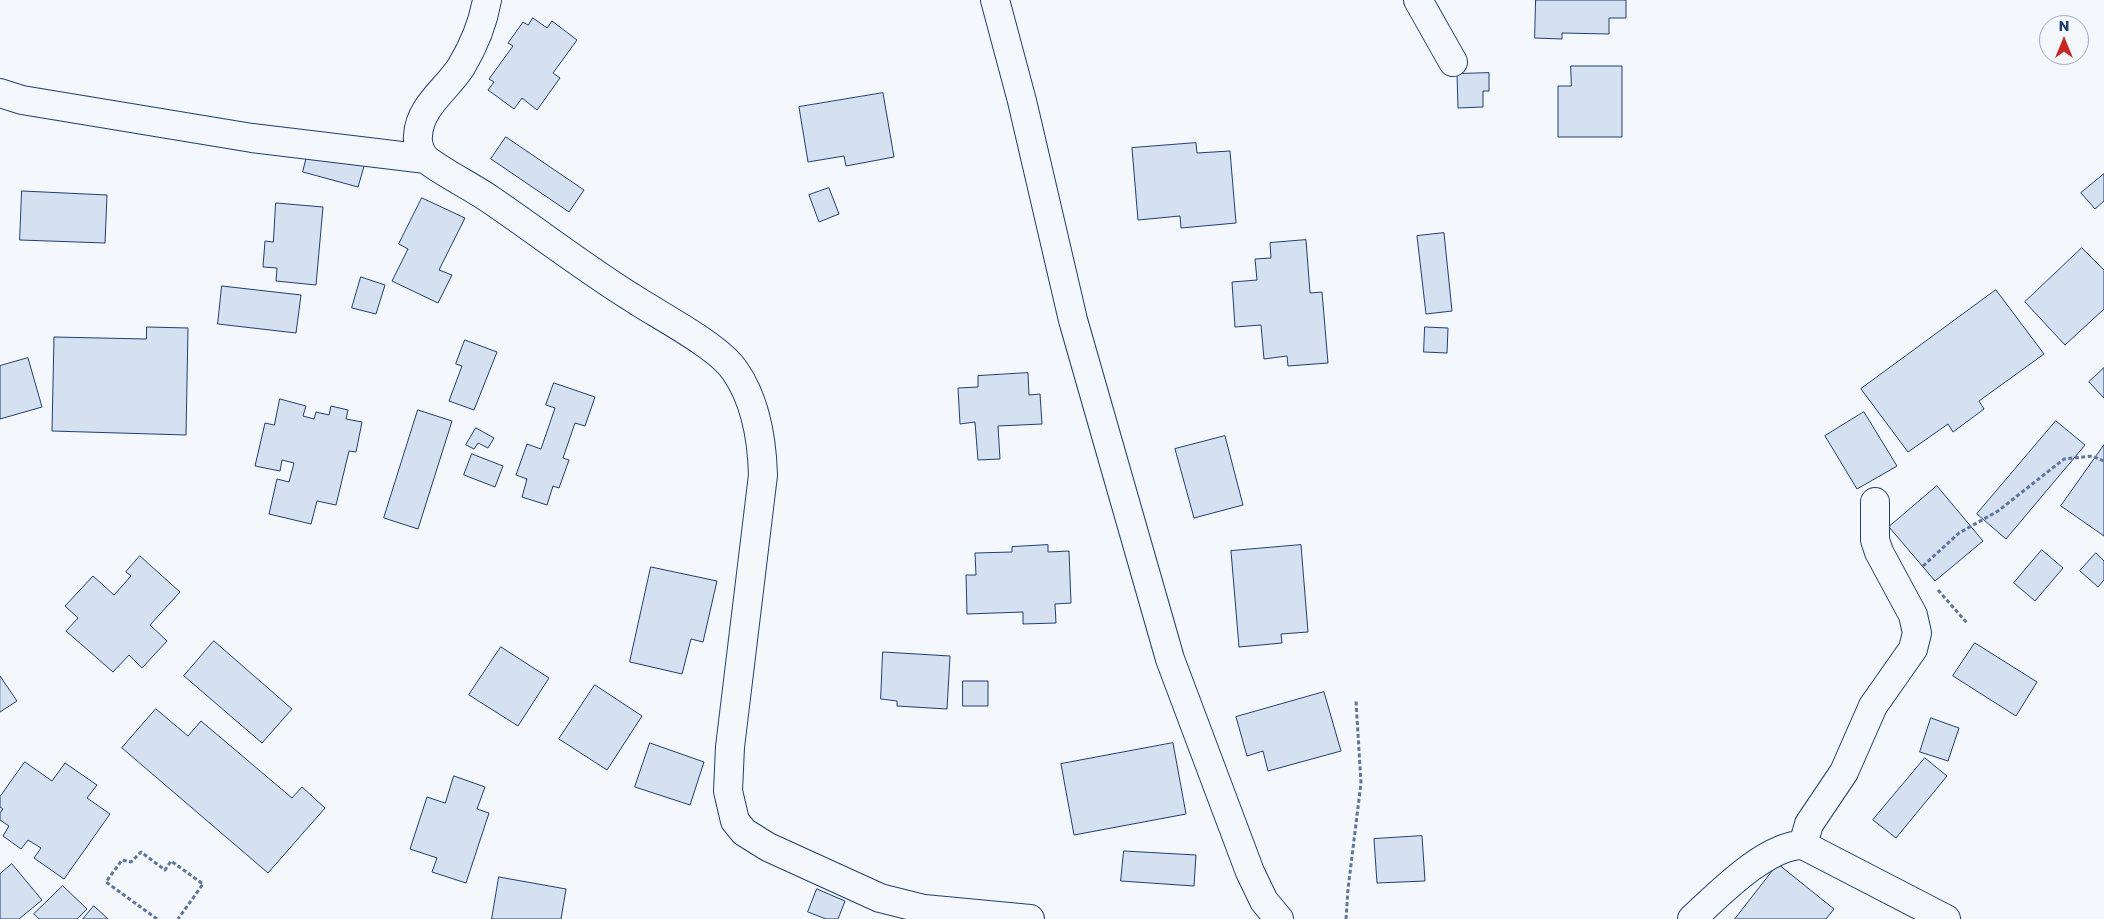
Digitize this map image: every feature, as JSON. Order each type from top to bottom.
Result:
[{"type":"street","points":[[426,159],[419,148],[418,136],[421,120],[461,68],[474,41],[487,0]]},
{"type":"street","points":[[995,0],[1022,101],[1073,320],[1170,659],[1250,872],[1264,901],[1279,919]]},
{"type":"street","points":[[1418,0],[1454,62]]},
{"type":"street","points":[[0,93],[22,100],[252,138],[426,159],[489,198],[628,296],[717,352],[735,370],[748,394],[762,448],[764,475],[730,747],[728,791],[735,821],[744,832],[768,847],[880,898],[924,909],[1030,919]]},
{"type":"street","points":[[1803,845],[1808,824],[1844,772],[1873,706],[1913,649],[1916,627],[1912,615],[1879,552],[1875,540],[1875,502]]},
{"type":"street","points":[[1692,919],[1749,868],[1792,845],[1803,845],[1946,919]]},
{"type":"path","points":[[1920,569],[1959,533],[1998,511],[2064,459],[2092,456],[2104,461]]},
{"type":"path","points":[[1938,589],[1967,623]]},
{"type":"path","points":[[1346,919],[1361,783],[1356,701]]},
{"type":"path","points":[[157,919],[106,882],[122,860],[131,862],[141,852],[165,870],[171,861],[203,884],[178,919]]},
{"type":"building","points":[[1536,0],[1626,0],[1626,18],[1609,18],[1609,34],[1562,33],[1562,39],[1535,38]]},
{"type":"building","points":[[533,18],[547,28],[552,21],[577,40],[553,73],[560,78],[537,110],[522,98],[514,109],[488,90],[494,82],[489,79],[513,46],[508,43],[523,22],[528,25]]},
{"type":"building","points":[[1571,66],[1622,66],[1622,137],[1558,137],[1558,86],[1571,86]]},
{"type":"building","points":[[1489,73],[1489,91],[1483,91],[1483,107],[1458,108],[1457,74]]},
{"type":"building","points":[[883,93],[894,157],[846,166],[844,156],[808,162],[799,107]]},
{"type":"building","points":[[506,137],[584,190],[569,212],[491,159]]},
{"type":"building","points":[[1196,143],[1197,153],[1230,151],[1236,223],[1181,228],[1180,216],[1138,220],[1132,148]]},
{"type":"building","points":[[309,148],[365,163],[358,187],[303,172]]},
{"type":"building","points":[[2104,174],[2104,201],[2095,209],[2081,193]]},
{"type":"building","points":[[829,188],[839,214],[819,222],[809,195]]},
{"type":"building","points":[[22,191],[107,195],[105,243],[20,240]]},
{"type":"building","points":[[422,198],[465,218],[439,270],[452,275],[438,303],[392,281],[408,249],[399,244]]},
{"type":"building","points":[[276,203],[323,207],[316,285],[276,281],[277,268],[263,267],[265,241],[273,242]]},
{"type":"building","points":[[1444,233],[1452,311],[1426,314],[1417,236]]},
{"type":"building","points":[[1306,240],[1310,293],[1322,292],[1328,363],[1288,366],[1287,356],[1264,359],[1261,325],[1235,327],[1232,282],[1257,280],[1255,259],[1271,258],[1270,243]]},
{"type":"building","points":[[2082,248],[2104,270],[2104,309],[2065,345],[2025,302]]},
{"type":"building","points":[[361,277],[385,285],[376,314],[352,308]]},
{"type":"building","points":[[222,286],[301,295],[296,333],[218,324]]},
{"type":"building","points":[[1996,290],[2044,354],[1979,401],[1984,409],[1953,432],[1948,424],[1908,452],[1861,389]]},
{"type":"building","points":[[147,327],[188,328],[186,435],[52,431],[54,337],[146,339]]},
{"type":"building","points":[[1425,327],[1448,328],[1447,353],[1424,352]]},
{"type":"building","points":[[465,340],[497,352],[474,410],[449,401],[462,366],[456,364]]},
{"type":"building","points":[[28,358],[42,407],[0,419],[0,366]]},
{"type":"building","points":[[2104,368],[2104,398],[2089,382]]},
{"type":"building","points":[[1028,373],[1029,395],[1040,394],[1042,424],[998,426],[1000,459],[978,460],[975,422],[960,424],[958,388],[978,387],[978,376]]},
{"type":"building","points":[[554,383],[595,397],[585,426],[575,423],[563,458],[569,460],[559,488],[553,486],[547,505],[522,497],[527,479],[516,475],[527,444],[541,449],[555,408],[546,405]]},
{"type":"building","points":[[280,399],[306,406],[303,416],[314,419],[316,412],[329,415],[331,406],[348,410],[346,419],[362,422],[356,452],[349,451],[336,505],[317,501],[311,524],[269,514],[277,479],[289,482],[294,463],[282,460],[280,471],[255,466],[265,423],[274,425]]},
{"type":"building","points":[[418,410],[452,421],[418,529],[384,518]]},
{"type":"building","points":[[1864,412],[1897,466],[1857,489],[1825,436]]},
{"type":"building","points":[[2056,421],[2085,445],[2006,539],[1977,514]]},
{"type":"building","points":[[476,428],[494,438],[488,448],[478,443],[474,449],[466,445]]},
{"type":"building","points":[[1225,436],[1243,505],[1194,518],[1175,449]]},
{"type":"building","points":[[2104,445],[2104,536],[2061,506]]},
{"type":"building","points":[[472,454],[503,466],[495,487],[464,475]]},
{"type":"building","points":[[1937,486],[1983,541],[1935,581],[1889,527]]},
{"type":"building","points":[[1048,545],[1048,552],[1069,551],[1071,603],[1055,604],[1056,623],[1023,624],[1023,612],[967,614],[966,575],[976,575],[975,553],[1012,552],[1012,547]]},
{"type":"building","points":[[1301,545],[1308,632],[1281,634],[1282,643],[1239,647],[1231,551]]},
{"type":"building","points":[[2042,550],[2063,568],[2035,601],[2014,583]]},
{"type":"building","points":[[2096,553],[2104,561],[2104,580],[2098,587],[2080,571]]},
{"type":"building","points":[[140,556],[180,592],[150,625],[167,641],[142,668],[129,655],[113,672],[66,631],[78,618],[65,606],[93,576],[114,595],[131,576],[126,572]]},
{"type":"building","points":[[651,567],[717,581],[703,642],[691,639],[682,674],[630,662]]},
{"type":"building","points":[[214,641],[292,709],[262,743],[184,676]]},
{"type":"building","points":[[1975,643],[2037,682],[2016,716],[1953,676]]},
{"type":"building","points":[[501,647],[549,678],[518,726],[469,695]]},
{"type":"building","points":[[883,652],[950,656],[947,709],[897,706],[897,701],[881,699]]},
{"type":"building","points":[[0,676],[17,701],[0,712]]},
{"type":"building","points":[[963,681],[988,681],[988,706],[963,706]]},
{"type":"building","points":[[595,685],[642,716],[607,770],[559,739]]},
{"type":"building","points":[[1324,692],[1341,751],[1268,771],[1263,751],[1247,756],[1236,717]]},
{"type":"building","points":[[156,709],[188,736],[201,721],[292,798],[302,787],[325,808],[268,873],[122,748]]},
{"type":"building","points":[[1931,718],[1959,728],[1948,761],[1920,752]]},
{"type":"building","points":[[650,743],[704,762],[690,805],[635,787]]},
{"type":"building","points":[[1173,743],[1186,814],[1074,835],[1061,764]]},
{"type":"building","points":[[1925,758],[1947,776],[1896,838],[1873,820]]},
{"type":"building","points":[[25,762],[52,781],[65,763],[97,785],[87,798],[110,814],[64,879],[34,858],[41,848],[28,840],[21,849],[3,836],[9,826],[0,820],[0,813],[3,809],[0,807],[0,797]]},
{"type":"building","points":[[454,776],[485,787],[477,809],[489,813],[466,883],[432,872],[437,858],[410,849],[427,797],[445,803]]},
{"type":"building","points":[[1422,836],[1425,881],[1377,883],[1374,839]]},
{"type":"building","points":[[1124,851],[1196,855],[1194,886],[1121,881]]},
{"type":"building","points":[[12,864],[42,900],[19,919],[0,919],[0,874]]},
{"type":"building","points":[[1778,864],[1834,909],[1826,919],[1735,919]]},
{"type":"building","points":[[499,877],[566,889],[561,919],[492,919]]},
{"type":"building","points":[[63,886],[87,909],[77,919],[39,919],[34,914]]},
{"type":"building","points":[[817,889],[845,901],[838,919],[826,919],[808,912]]},
{"type":"building","points":[[94,906],[108,919],[83,919]]}]
